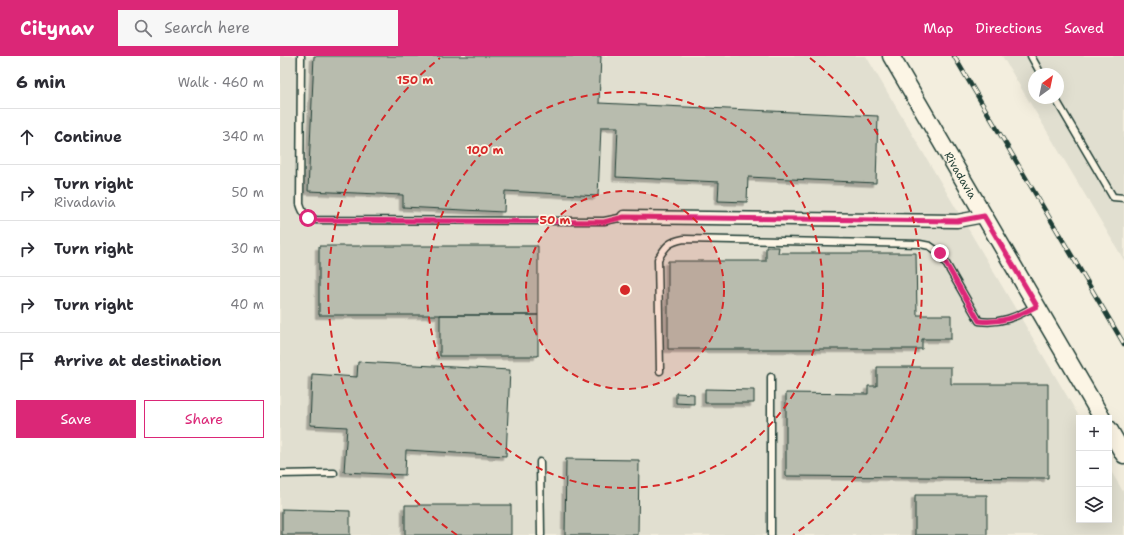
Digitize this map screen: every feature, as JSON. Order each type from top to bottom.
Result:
[{"type":"street","name":"Rivadavia","points":[[891,56],[1100,415]]},
{"type":"street","points":[[624,217],[957,221],[984,216]]},
{"type":"street","points":[[1112,434],[1124,455]]},
{"type":"lane","points":[[301,56],[300,204],[303,212],[308,218],[324,220],[604,222],[624,217]]},
{"type":"lane","points":[[1031,56],[1038,68]]},
{"type":"lane","points":[[1059,104],[1113,197],[1124,198]]},
{"type":"lane","points":[[660,371],[658,259],[665,247],[672,241],[684,239],[920,244],[930,246],[940,253],[979,321],[990,323],[1008,320],[1037,306]]},
{"type":"lane","points":[[771,377],[771,535]]},
{"type":"lane","points":[[540,462],[541,535]]},
{"type":"lane","points":[[280,474],[334,473]]},
{"type":"shaded area","points":[[280,56],[866,56],[1078,415],[1076,415],[1076,523],[1112,523],[1112,473],[1124,493],[1124,535],[280,535]]},
{"type":"shaded area","points":[[1002,56],[1124,56],[1124,260],[1031,104],[1064,104],[1064,68],[1028,68],[1028,99]]},
{"type":"building","points":[[314,56],[601,56],[599,103],[878,116],[876,183],[748,177],[747,202],[718,201],[719,182],[616,177],[618,127],[601,127],[598,196],[505,191],[504,212],[403,207],[403,195],[308,191]]},
{"type":"building","points":[[319,246],[538,246],[538,315],[319,315]]},
{"type":"building","points":[[766,247],[779,247],[778,253],[916,253],[917,315],[951,315],[951,339],[922,339],[922,349],[668,349],[668,261],[766,261]]},
{"type":"building","points":[[440,315],[538,315],[538,356],[440,356]]},
{"type":"building","points":[[358,362],[510,370],[506,456],[406,450],[405,475],[344,472],[347,427],[310,425],[312,374],[357,377]]},
{"type":"building","points":[[877,367],[951,367],[951,384],[1048,384],[1048,478],[786,476],[786,393],[868,394],[868,386],[877,386]]},
{"type":"building","points":[[705,389],[754,390],[754,403],[705,403]]},
{"type":"building","points":[[676,393],[694,394],[694,404],[676,403]]},
{"type":"building","points":[[566,459],[639,460],[638,535],[565,535]]},
{"type":"building","points":[[915,495],[987,495],[987,535],[915,535]]},
{"type":"building","points":[[405,505],[511,505],[511,535],[405,535]]},
{"type":"building","points":[[282,509],[350,511],[350,535],[282,535]]},
{"type":"railway","points":[[954,56],[1124,344]]},
{"type":"route","points":[[308,218],[316,220],[604,222],[624,217],[957,221],[984,216],[1037,306],[1008,320],[990,323],[979,321],[940,253]]}]
